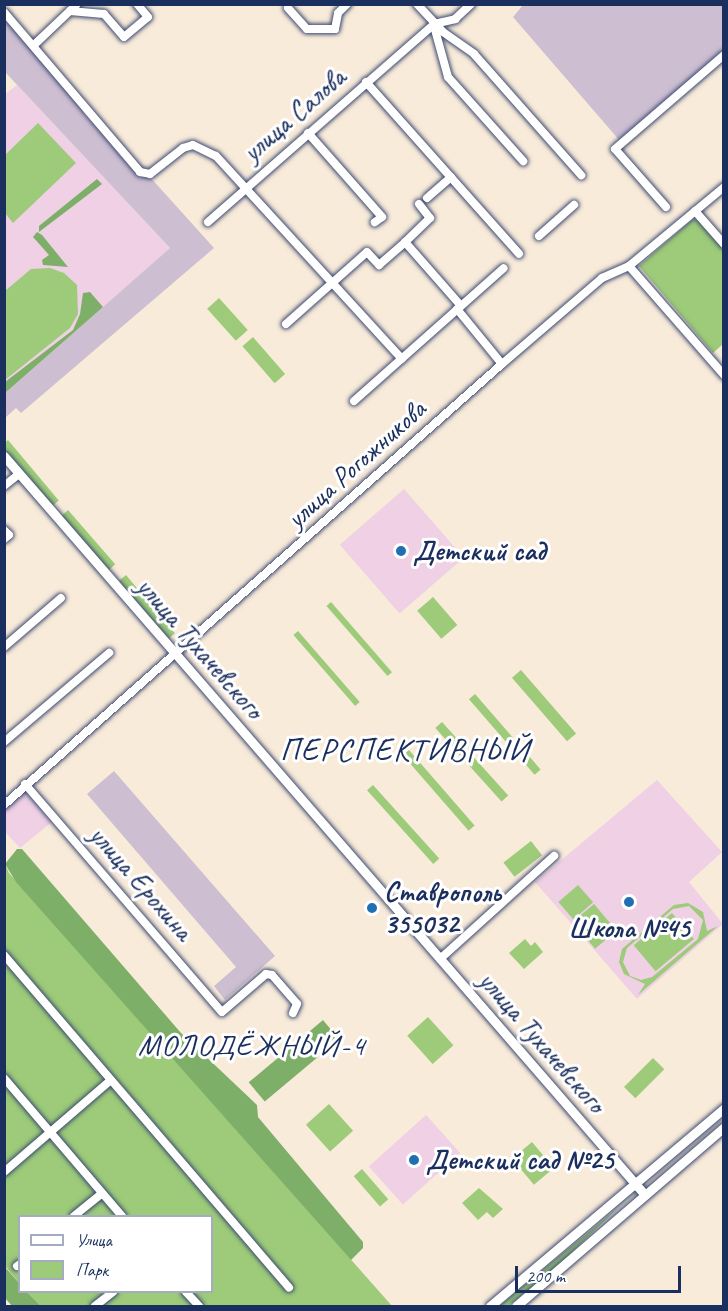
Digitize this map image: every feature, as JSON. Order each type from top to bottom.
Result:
[{"type":"main road","name":"улица Тухачевского","points":[[4,456],[645,1195]]},
{"type":"main road","points":[[490,1306],[723,1108]]},
{"type":"main road","points":[[516,1306],[723,1127]]},
{"type":"street","points":[[34,45],[77,4]]},
{"type":"street","points":[[70,11],[104,14],[124,37],[148,17],[136,4]]},
{"type":"street","points":[[288,8],[307,29],[335,28],[338,13],[347,4]]},
{"type":"street","points":[[417,4],[434,24],[474,54],[581,175]]},
{"type":"street","name":"улица Салова","points":[[4,12],[140,172],[150,174],[183,147],[193,145],[216,156],[247,187],[434,24],[455,19],[471,4]]},
{"type":"street","points":[[434,24],[448,77],[523,162]]},
{"type":"street","points":[[666,207],[615,149],[723,55]]},
{"type":"street","points":[[366,82],[519,254]]},
{"type":"street","points":[[308,134],[382,216],[375,222]]},
{"type":"street","points":[[427,198],[451,177]]},
{"type":"street","points":[[208,222],[247,187],[402,359]]},
{"type":"street","name":"улица Рогожникова","points":[[4,805],[502,364],[603,278],[629,266],[723,187]]},
{"type":"street","points":[[286,324],[367,252],[379,265],[405,242],[430,218],[419,204]]},
{"type":"street","points":[[539,236],[574,205]]},
{"type":"street","points":[[695,211],[723,244]]},
{"type":"street","points":[[405,242],[459,307],[502,364]]},
{"type":"street","points":[[629,266],[723,375]]},
{"type":"street","points":[[354,401],[504,268]]},
{"type":"street","points":[[4,486],[19,474]]},
{"type":"street","points":[[4,647],[62,598]]},
{"type":"street","points":[[4,742],[109,654]]},
{"type":"street","name":"улица Ерохина","points":[[25,784],[222,1012],[266,974],[272,975],[297,1004],[293,1013]]},
{"type":"street","points":[[440,959],[554,856]]},
{"type":"street","points":[[4,955],[289,1287]]},
{"type":"street","points":[[4,1078],[121,1215]]},
{"type":"street","points":[[4,1172],[111,1080]]},
{"type":"street","points":[[75,1215],[102,1192]]},
{"type":"street","points":[[95,1306],[111,1293]]},
{"type":"street","points":[[187,1293],[199,1306]]},
{"type":"shaded area","points":[[523,5],[723,5],[723,52],[620,141],[513,17]]},
{"type":"shaded area","points":[[8,20],[82,106],[84,114],[142,175],[150,177],[214,248],[21,413],[16,408],[5,418],[5,393],[170,248],[5,72],[5,23]]},
{"type":"shaded area","points":[[17,85],[170,248],[5,393],[4,95]]},
{"type":"shaded area","name":"Детский сад","points":[[404,489],[464,558],[400,613],[340,545]]},
{"type":"shaded area","points":[[114,771],[275,956],[225,1000],[214,986],[236,967],[87,794]]},
{"type":"shaded area","name":"Школа №45","points":[[657,780],[722,852],[689,882],[723,924],[637,999],[535,882]]},
{"type":"shaded area","points":[[26,790],[53,821],[20,848],[5,832],[5,810]]},
{"type":"shaded area","name":"Детский сад №25","points":[[426,1115],[460,1153],[403,1204],[369,1167]]},
{"type":"green space","points":[[38,123],[76,163],[13,223],[5,213],[5,155]]},
{"type":"green space","points":[[97,179],[102,184],[39,232],[39,226]]},
{"type":"green space","points":[[692,220],[699,220],[723,248],[723,344],[713,353],[639,266]]},
{"type":"green space","points":[[37,232],[68,267],[43,265],[42,260],[49,255],[33,237]]},
{"type":"green space","points":[[50,268],[64,273],[77,285],[78,314],[70,328],[5,380],[5,291],[31,269]]},
{"type":"green space","points":[[90,292],[103,307],[5,393],[5,382],[73,330],[80,314],[83,293]]},
{"type":"green space","points":[[219,298],[248,330],[236,341],[207,309]]},
{"type":"green space","points":[[253,337],[285,374],[275,383],[242,346]]},
{"type":"green space","points":[[8,440],[59,501],[52,506],[4,449],[4,443]]},
{"type":"green space","points":[[68,510],[115,564],[108,570],[61,516]]},
{"type":"green space","points":[[126,575],[175,633],[168,639],[119,581]]},
{"type":"green space","points":[[433,597],[457,625],[441,639],[417,611]]},
{"type":"green space","points":[[331,602],[392,672],[387,676],[326,606]]},
{"type":"green space","points":[[298,631],[360,702],[355,706],[293,635]]},
{"type":"green space","points":[[521,670],[576,733],[567,741],[512,678]]},
{"type":"green space","points":[[475,694],[541,769],[535,775],[469,699]]},
{"type":"green space","points":[[442,722],[508,796],[502,802],[435,728]]},
{"type":"green space","points":[[409,750],[475,825],[469,831],[403,755]]},
{"type":"green space","points":[[373,785],[439,859],[433,864],[367,790]]},
{"type":"green space","points":[[531,841],[542,855],[515,877],[503,863]]},
{"type":"green space","points":[[17,849],[22,849],[181,1033],[257,1105],[258,1117],[363,1242],[363,1248],[351,1260],[16,882],[5,864]]},
{"type":"green space","points":[[5,864],[9,873],[392,1306],[41,1306],[28,1293],[213,1293],[213,1215],[18,1215],[18,1282],[5,1266]]},
{"type":"green space","points":[[578,885],[593,902],[573,919],[558,902]]},
{"type":"green space","points":[[688,903],[703,912],[707,931],[718,926],[638,995],[645,984],[624,974],[619,962],[622,949],[674,905]],"holes":[[[689,906],[703,920],[698,939],[652,977],[641,980],[630,976],[623,962],[627,948],[673,909]]]},
{"type":"green space","points":[[594,904],[616,931],[595,949],[573,922]]},
{"type":"green space","points":[[672,913],[694,939],[656,971],[634,945]]},
{"type":"green space","points":[[525,939],[531,946],[535,942],[543,952],[524,969],[509,953]]},
{"type":"green space","points":[[428,1017],[453,1045],[433,1064],[407,1036]]},
{"type":"green space","points":[[323,1020],[339,1039],[265,1102],[249,1082]]},
{"type":"green space","points":[[653,1058],[664,1069],[635,1098],[624,1087]]},
{"type":"green space","points":[[329,1104],[353,1131],[330,1151],[306,1125]]},
{"type":"green space","points":[[532,1142],[554,1168],[534,1185],[512,1159]]},
{"type":"green space","points":[[362,1169],[388,1199],[380,1206],[354,1176]]},
{"type":"green space","points":[[479,1188],[503,1209],[493,1218],[487,1212],[478,1220],[462,1203]]},
{"type":"green space","points":[[619,1207],[549,1274],[508,1306],[499,1306]]},
{"type":"green space","points":[[4,1266],[18,1282],[18,1293],[28,1293],[41,1306],[12,1306],[5,1298]]},
{"type":"place","name":"Детский сад","points":[[401,551]]},
{"type":"place","name":"Школа №45","points":[[629,902]]},
{"type":"place","name":"Ставрополь 355032","points":[[372,908]]},
{"type":"place","name":"Детский сад №25","points":[[414,1160]]},
{"type":"district","name":"ПЕРСПЕКТИВНЫЙ","points":[[405,750]]},
{"type":"district","name":"МОЛОДЁЖНЫЙ-4","points":[[252,1045]]}]
